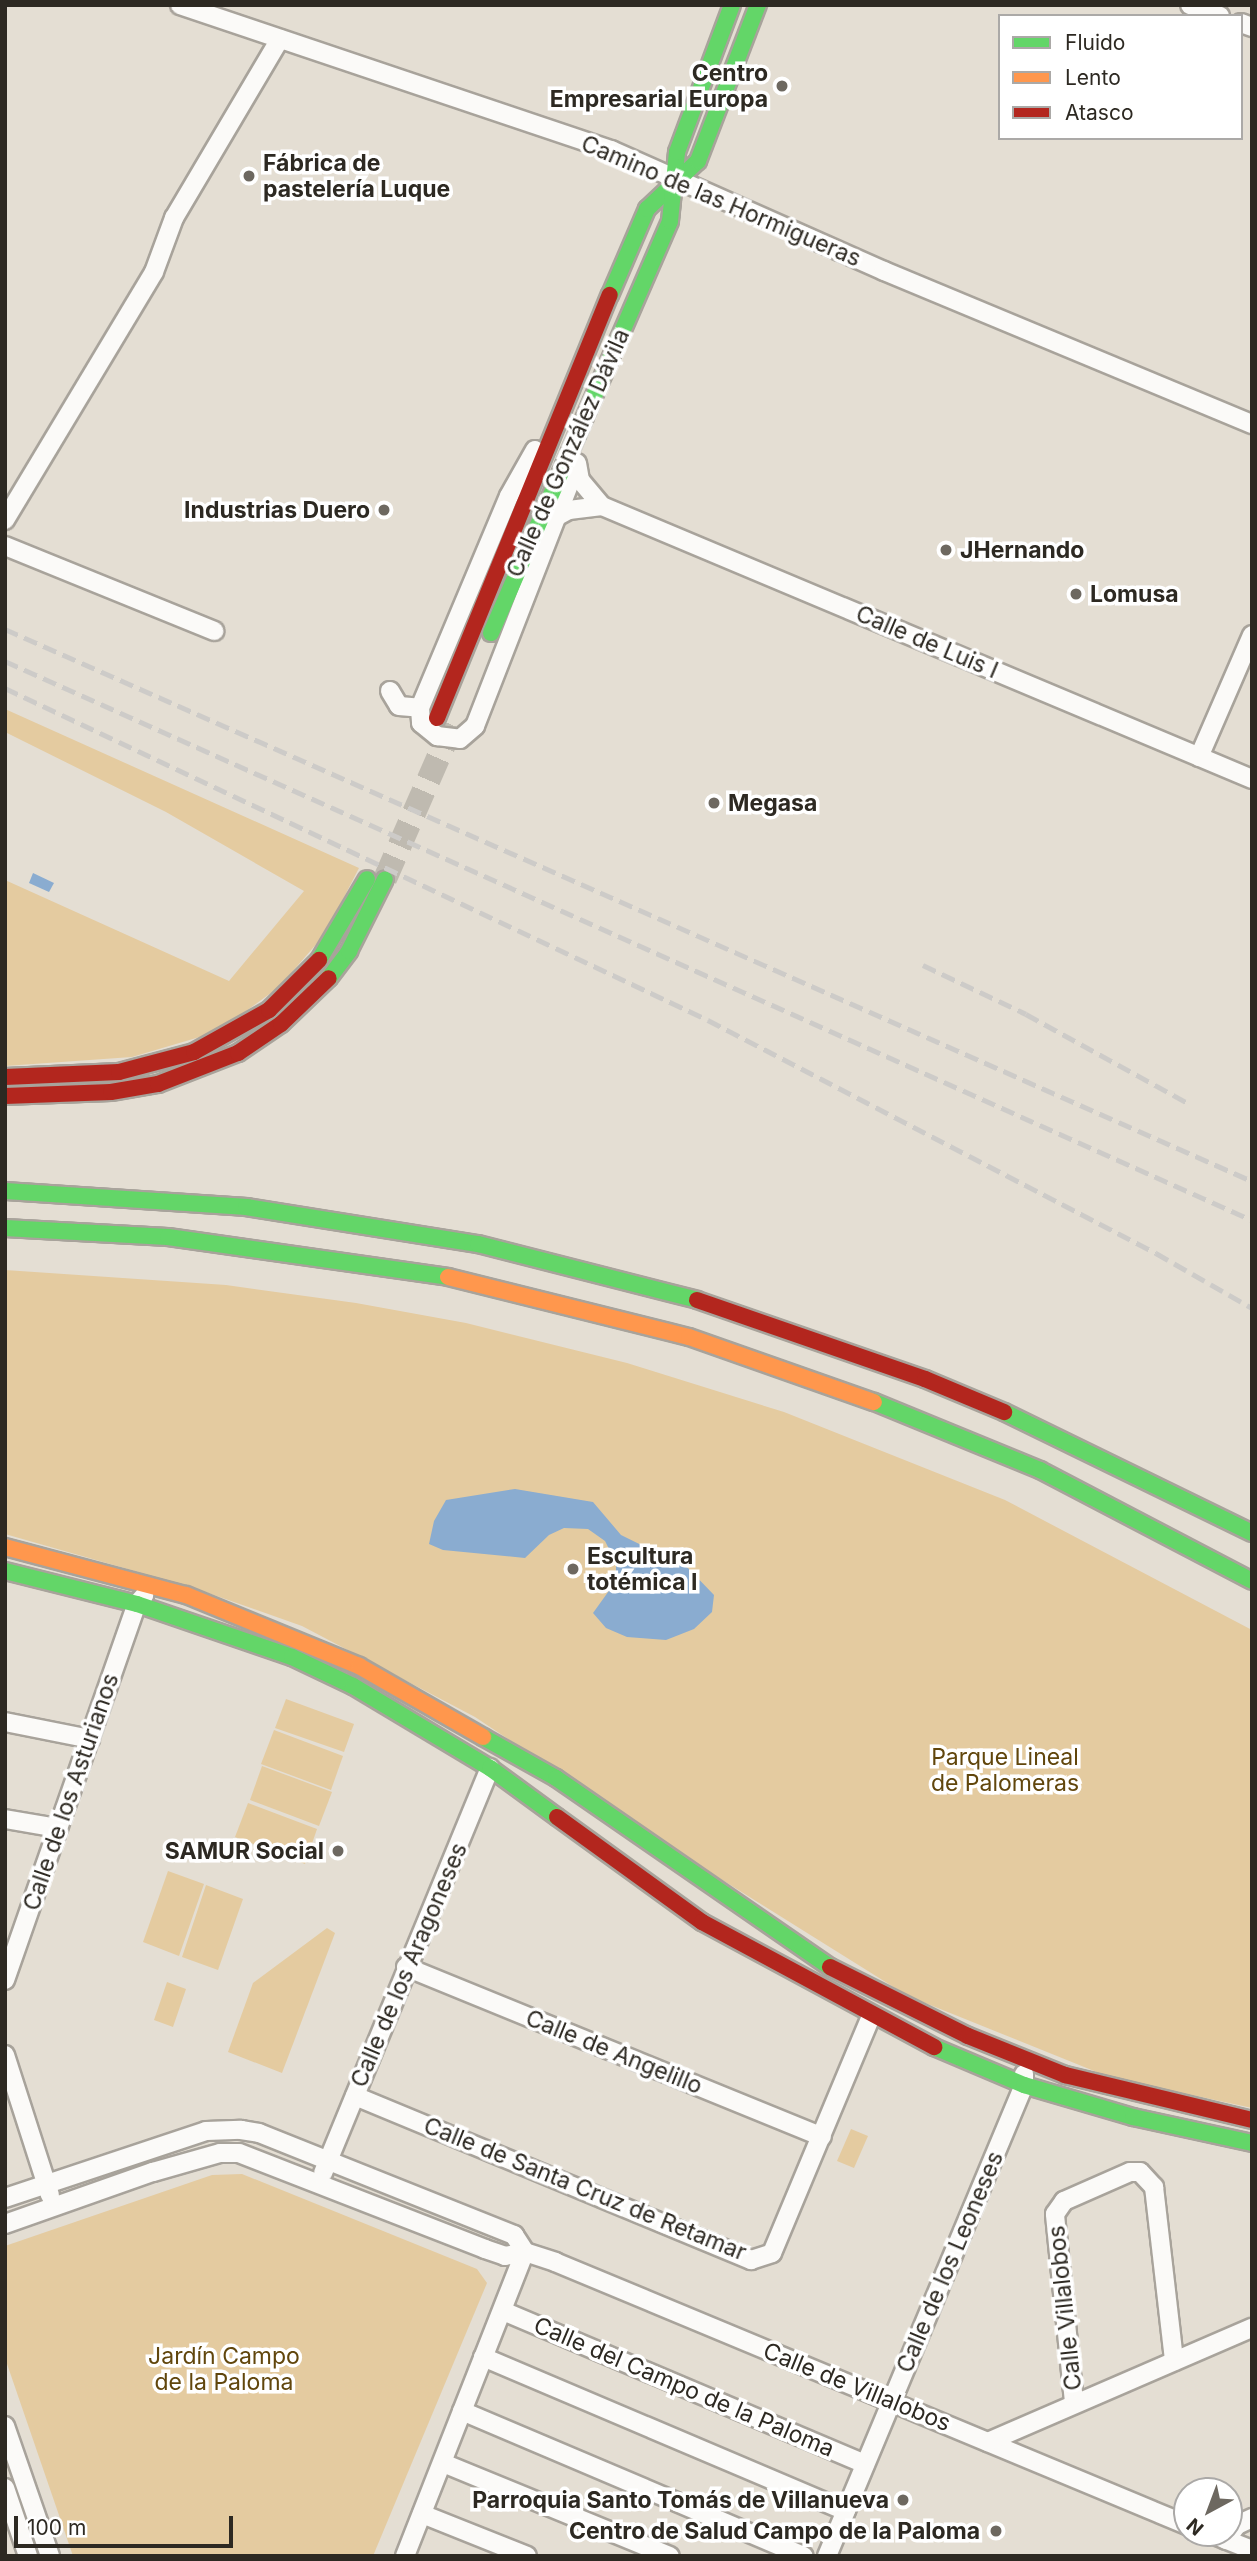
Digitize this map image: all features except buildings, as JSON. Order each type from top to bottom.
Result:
[{"type":"main road","name":"Calle de González Dávila","points":[[453,724],[557,473],[589,409],[670,221],[677,152],[732,5]]},
{"type":"main road","name":"Calle de González Dávila","points":[[437,718],[565,398],[647,209],[673,180],[698,161],[758,5]]},
{"type":"main road","points":[[5,1077],[120,1072],[194,1052],[231,1035],[269,1010],[307,976],[378,875],[349,951],[328,979],[281,1024],[238,1053],[158,1084],[111,1091],[5,1096]]},
{"type":"main road","points":[[5,1191],[246,1207],[465,1242],[588,1269],[705,1302],[925,1379],[1030,1423],[1252,1533]]},
{"type":"main road","points":[[5,1228],[168,1237],[353,1260],[467,1280],[689,1337],[782,1366],[936,1424],[1101,1500],[1252,1581]]},
{"type":"main road","points":[[1143,1478],[1210,1495],[1252,1516]]},
{"type":"main road","points":[[5,1547],[108,1571],[299,1638],[416,1696],[556,1778],[847,1977],[1014,2056],[1065,2075],[1252,2120]]},
{"type":"main road","points":[[5,1571],[137,1604],[292,1657],[401,1713],[490,1768],[702,1922],[871,2016],[1024,2085],[1133,2117],[1252,2143]]},
{"type":"main road","points":[[579,1834],[649,1871],[662,1857],[646,1839]]},
{"type":"main road","points":[[702,1922],[678,1900],[690,1885],[768,1924]]},
{"type":"street","name":"Camino de las Hormigueras","points":[[180,5],[611,150],[673,180],[1252,424]]},
{"type":"street","points":[[1190,5],[1215,14]]},
{"type":"street","points":[[5,520],[154,272],[174,218],[280,39]]},
{"type":"street","name":"Calle de González Dávila","points":[[565,398],[514,484],[420,708],[421,723],[437,736],[460,738],[475,726],[575,469]]},
{"type":"street","points":[[558,516],[569,510],[602,506],[575,469],[589,409]]},
{"type":"street","name":"Calle de Luis I","points":[[602,506],[1252,779]]},
{"type":"street","points":[[5,546],[214,631]]},
{"type":"street","points":[[1199,757],[1252,635]]},
{"type":"street","points":[[390,691],[399,706],[420,708]]},
{"type":"street","points":[[137,1604],[148,1593],[299,1638]]},
{"type":"street","name":"Calle de los Asturianos","points":[[5,1980],[137,1604]]},
{"type":"street","points":[[5,1722],[90,1739]]},
{"type":"street","name":"Calle de los Aragoneses","points":[[320,2182],[490,1768]]},
{"type":"street","points":[[5,1819],[58,1828]]},
{"type":"street","name":"Calle de Angelillo","points":[[407,1967],[822,2137]]},
{"type":"street","name":"Calle de Santa Cruz de Retamar","points":[[355,2096],[751,2260],[772,2253],[871,2016]]},
{"type":"street","points":[[5,2055],[54,2207]]},
{"type":"street","points":[[1014,2056],[1024,2072],[1024,2085]]},
{"type":"street","name":"Calle de los Leoneses","points":[[827,2556],[1024,2085]]},
{"type":"street","points":[[5,2198],[206,2131],[259,2133],[514,2235],[525,2252]]},
{"type":"street","points":[[5,2224],[220,2153],[239,2153],[320,2182],[505,2256],[525,2252]]},
{"type":"street","name":"Calle Villalobos","points":[[1074,2402],[1055,2214],[1064,2201],[1129,2172],[1140,2172],[1154,2187],[1174,2361]]},
{"type":"street","points":[[405,2556],[525,2252]]},
{"type":"street","name":"Calle de Villalobos","points":[[525,2252],[892,2401],[1173,2519]]},
{"type":"street","name":"Calle del Campo de la Paloma","points":[[503,2311],[865,2463]]},
{"type":"street","name":"Calle Villalobos","points":[[988,2442],[1074,2402],[1252,2328]]},
{"type":"street","points":[[483,2357],[846,2511]]},
{"type":"street","points":[[462,2411],[804,2556]]},
{"type":"street","points":[[5,2426],[50,2556]]},
{"type":"street","points":[[443,2463],[670,2556]]},
{"type":"street","points":[[5,2487],[13,2538],[26,2555]]},
{"type":"street","points":[[422,2514],[527,2556]]},
{"type":"green space","points":[[5,709],[359,868],[325,934],[279,987],[231,1022],[203,1036],[132,1057],[5,1066],[5,880],[229,981],[304,891],[166,812],[5,732]]},
{"type":"green space","name":"Parque Lineal de Palomeras","points":[[5,1270],[226,1285],[356,1303],[466,1323],[627,1363],[784,1412],[1005,1500],[1252,1630],[1252,2108],[1109,2077],[908,1996],[684,1856],[475,1717],[302,1626],[194,1588],[5,1534]]},
{"type":"green space","points":[[286,1699],[354,1724],[344,1752],[275,1728]]},
{"type":"green space","points":[[274,1730],[343,1756],[331,1790],[261,1764]]},
{"type":"green space","points":[[262,1766],[332,1792],[319,1826],[250,1800]]},
{"type":"green space","points":[[248,1803],[317,1829],[305,1864],[235,1837]]},
{"type":"green space","points":[[168,1871],[204,1884],[179,1956],[143,1942]]},
{"type":"green space","points":[[206,1885],[243,1899],[218,1970],[182,1957]]},
{"type":"green space","points":[[327,1928],[335,1933],[282,2073],[228,2052],[253,1983]]},
{"type":"green space","points":[[167,1982],[186,1989],[173,2027],[154,2020]]},
{"type":"green space","points":[[851,2129],[868,2136],[854,2168],[837,2161]]},
{"type":"green space","name":"Jardín Campo de la Paloma","points":[[242,2174],[477,2269],[487,2283],[373,2556],[73,2556],[5,2358],[5,2246],[212,2175]]},
{"type":"water","points":[[33,873],[54,883],[49,892],[29,883]]},
{"type":"water","points":[[515,1489],[593,1502],[621,1535],[688,1568],[714,1595],[712,1612],[694,1629],[666,1640],[627,1637],[606,1628],[593,1613],[616,1581],[616,1563],[605,1541],[588,1529],[564,1528],[549,1535],[525,1558],[443,1550],[429,1544],[434,1521],[446,1500]]},
{"type":"tunnel","points":[[385,879],[453,724]]},
{"type":"railway","points":[[5,629],[1252,1181]]},
{"type":"railway","points":[[5,661],[1252,1220]]},
{"type":"railway","points":[[5,688],[708,1020],[1156,1253],[1252,1308]]},
{"type":"railway","points":[[923,965],[1026,1014],[1188,1103]]},
{"type":"traffic: fast","points":[[491,633],[670,221],[677,152],[732,5]]},
{"type":"traffic: fast","points":[[610,295],[647,209],[698,161],[758,5]]},
{"type":"traffic: fast","points":[[319,960],[367,879]]},
{"type":"traffic: fast","points":[[329,978],[349,951],[385,879]]},
{"type":"traffic: fast","points":[[5,1191],[246,1207],[478,1244],[697,1300]]},
{"type":"traffic: fast","points":[[5,1228],[168,1237],[448,1277]]},
{"type":"traffic: fast","points":[[874,1402],[1040,1470],[1252,1581]]},
{"type":"traffic: fast","points":[[1004,1412],[1252,1533]]},
{"type":"traffic: fast","points":[[5,1571],[137,1604],[292,1657],[353,1686],[490,1768],[557,1817]]},
{"type":"traffic: fast","points":[[483,1737],[556,1778],[830,1967]]},
{"type":"traffic: fast","points":[[934,2047],[1024,2085],[1133,2117],[1252,2143]]},
{"type":"traffic: slow","points":[[448,1277],[689,1337],[874,1402]]},
{"type":"traffic: slow","points":[[5,1547],[186,1595],[359,1666],[483,1737]]},
{"type":"traffic: jam","points":[[437,718],[610,295]]},
{"type":"traffic: jam","points":[[5,1077],[119,1072],[194,1052],[269,1010],[319,960]]},
{"type":"traffic: jam","points":[[5,1096],[111,1092],[158,1084],[238,1053],[281,1024],[329,978]]},
{"type":"traffic: jam","points":[[697,1300],[925,1379],[1004,1412]]},
{"type":"traffic: jam","points":[[557,1817],[702,1922],[934,2047]]},
{"type":"traffic: jam","points":[[830,1967],[968,2036],[1065,2075],[1252,2120]]},
{"type":"place","name":"Centro Empresarial Europa","points":[[782,86]]},
{"type":"place","name":"Fábrica de pastelería Luque","points":[[249,176]]},
{"type":"place","name":"Industrias Duero","points":[[384,510]]},
{"type":"place","name":"JHernando","points":[[946,550]]},
{"type":"place","name":"Lomusa","points":[[1076,594]]},
{"type":"place","name":"Megasa","points":[[714,803]]},
{"type":"place","name":"Escultura totémica I","points":[[573,1569]]},
{"type":"place","name":"SAMUR Social","points":[[338,1851]]},
{"type":"place","name":"Parroquia Santo Tomás de Villanueva","points":[[903,2500]]},
{"type":"place","name":"Centro de Salud Campo de la Paloma","points":[[996,2531]]}]
